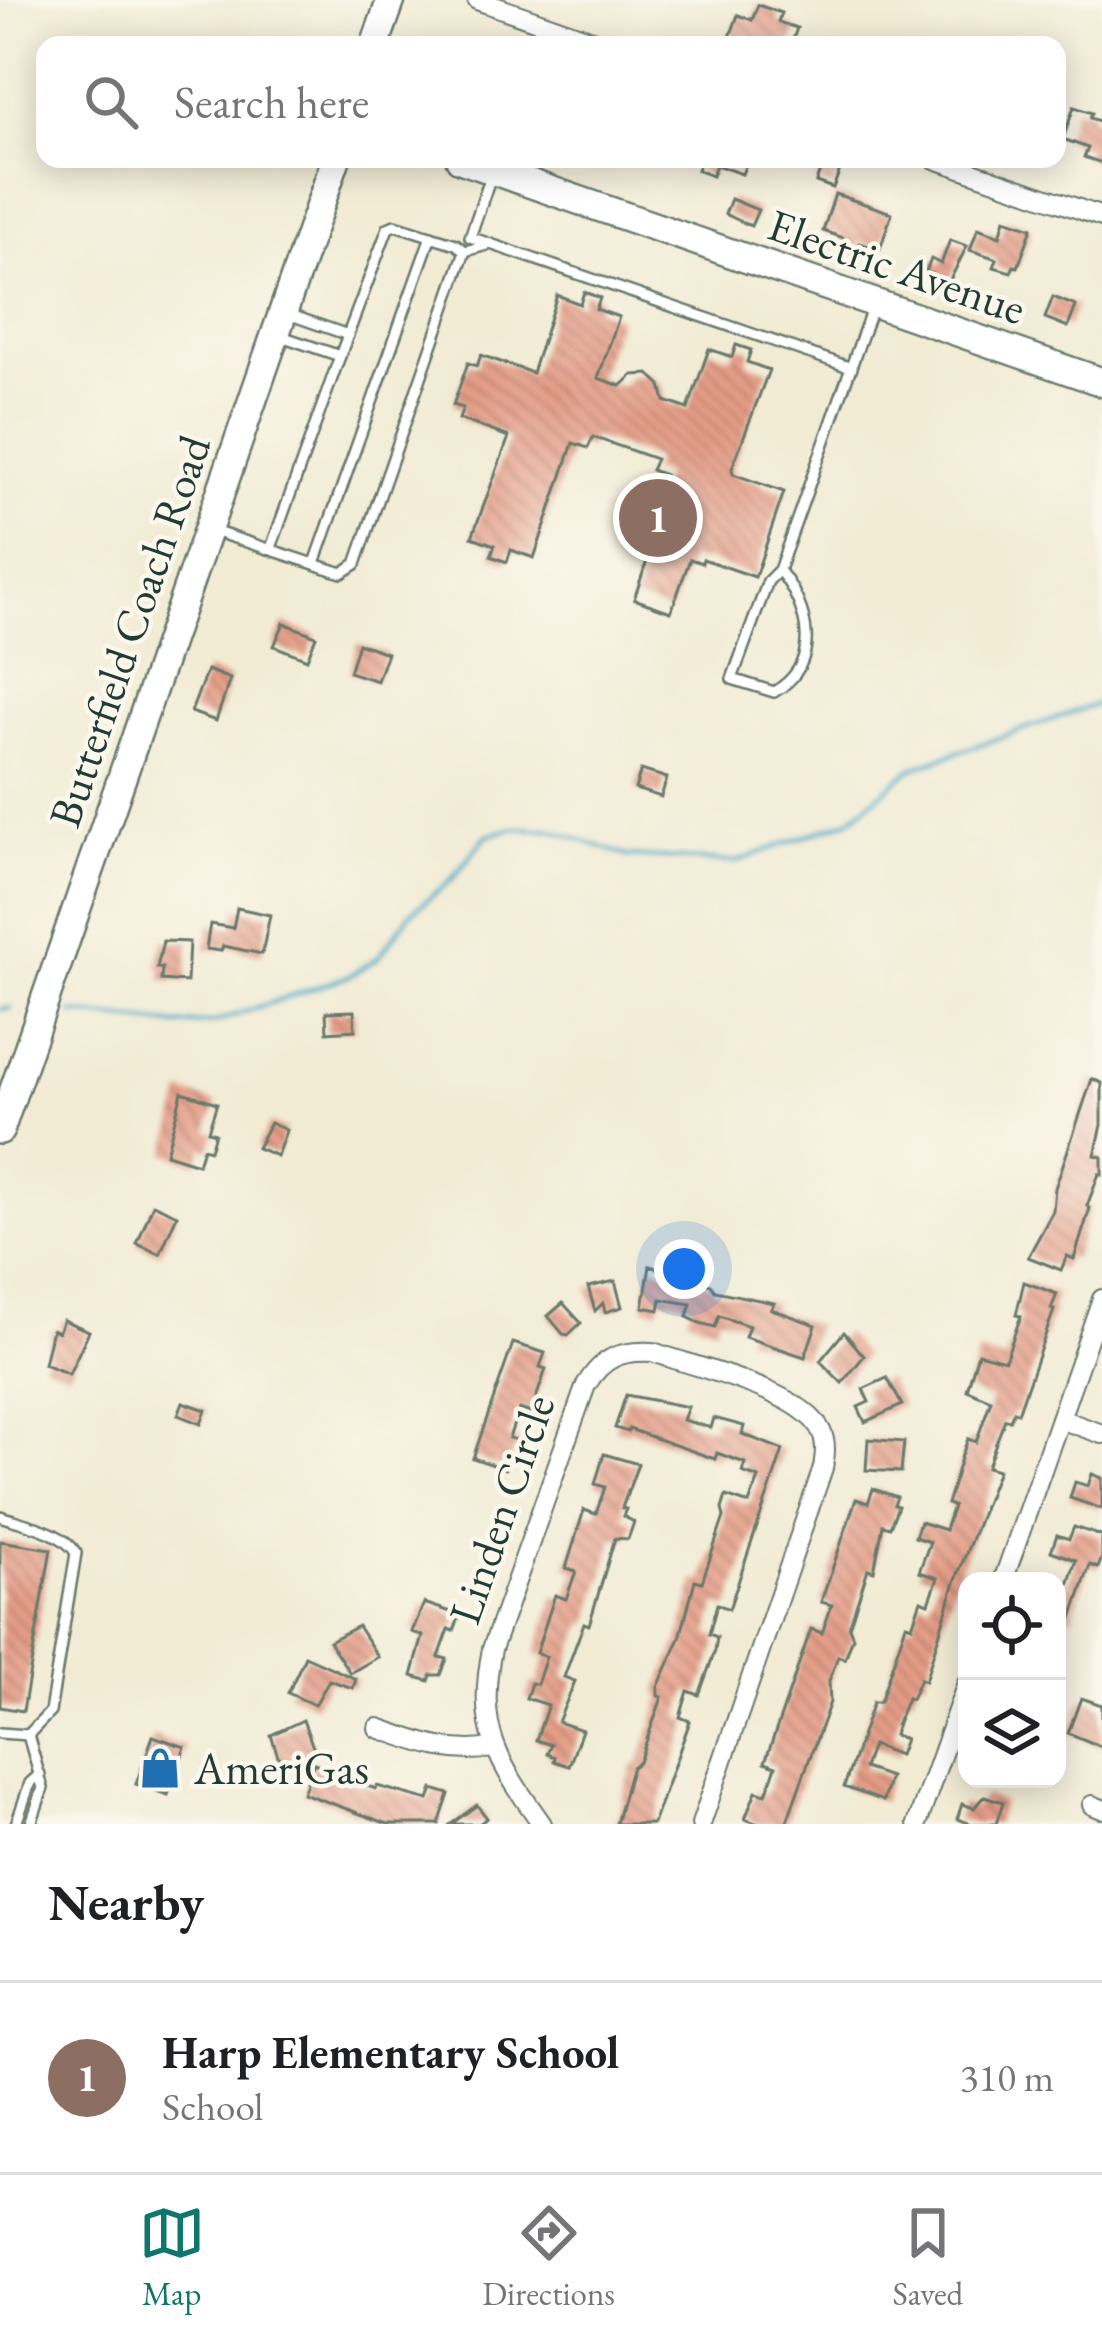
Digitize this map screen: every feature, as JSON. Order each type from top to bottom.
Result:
[{"type":"main road","points":[[378,36],[391,0]]},
{"type":"main road","name":"Butterfield Coach Road","points":[[0,1130],[333,168]]},
{"type":"main road","name":"Electric Avenue","points":[[487,168],[1102,382]]},
{"type":"street","points":[[477,0],[580,36]]},
{"type":"street","points":[[961,168],[1102,217]]},
{"type":"street","points":[[1006,1572],[1102,1299]]},
{"type":"street","name":"Linden Circle","points":[[542,1824],[493,1748],[485,1684],[492,1649],[586,1385],[611,1356],[631,1351],[653,1352],[790,1400],[808,1412],[826,1449],[701,1824]]},
{"type":"street","points":[[1060,1419],[1102,1434]]},
{"type":"street","points":[[917,1824],[958,1708]]},
{"type":"street","points":[[378,1728],[442,1750],[493,1748]]},
{"type":"lane","points":[[493,170],[470,237],[852,368]]},
{"type":"lane","points":[[271,548],[388,228],[395,225],[465,250],[491,244]]},
{"type":"lane","points":[[315,563],[431,236]]},
{"type":"lane","points":[[210,529],[342,572],[356,564],[465,250]]},
{"type":"lane","points":[[779,570],[804,609],[808,630],[798,670],[774,692],[732,680],[768,580],[779,570],[873,303]]},
{"type":"lane","points":[[280,323],[348,335]]},
{"type":"lane","points":[[280,323],[340,356]]},
{"type":"lane","points":[[0,1516],[58,1537],[76,1553],[50,1712],[28,1735]]},
{"type":"lane","points":[[0,1732],[28,1735]]},
{"type":"lane","points":[[28,1735],[43,1788],[31,1824]]},
{"type":"lane","points":[[16,1824],[30,1784],[40,1774]]},
{"type":"building","points":[[758,5],[781,13],[778,22],[797,28],[794,36],[730,36],[738,15],[752,20]]},
{"type":"building","points":[[1074,107],[1102,122],[1102,163],[1084,157],[1088,148],[1066,140]]},
{"type":"building","points":[[821,168],[841,168],[833,188],[816,182]]},
{"type":"building","points":[[835,194],[892,213],[880,249],[859,243],[855,254],[841,249],[844,238],[823,231]]},
{"type":"building","points":[[731,199],[758,210],[751,226],[725,214]]},
{"type":"building","points":[[1005,219],[1032,228],[1018,267],[1011,272],[994,267],[997,259],[970,250],[978,228],[1000,236]]},
{"type":"building","points":[[950,240],[967,246],[949,282],[926,272],[931,259],[941,264]]},
{"type":"building","points":[[584,292],[600,298],[596,309],[619,317],[598,378],[621,386],[633,375],[649,374],[661,385],[665,401],[688,409],[709,349],[732,357],[736,345],[751,350],[747,362],[769,370],[732,468],[733,474],[784,492],[755,577],[690,559],[671,612],[634,599],[648,558],[638,555],[641,541],[664,475],[651,470],[656,459],[593,437],[588,448],[573,443],[534,558],[511,550],[507,562],[491,556],[495,545],[472,537],[509,437],[459,419],[463,408],[453,405],[468,363],[477,366],[481,355],[532,373],[557,295],[580,304]]},
{"type":"building","points":[[1053,297],[1076,306],[1068,327],[1045,318]]},
{"type":"building","points":[[284,623],[316,636],[307,659],[274,646]]},
{"type":"building","points":[[358,643],[387,653],[377,681],[349,672]]},
{"type":"building","points":[[207,670],[230,679],[216,721],[191,712]]},
{"type":"building","points":[[641,770],[667,778],[661,797],[635,789]]},
{"type":"building","points":[[237,908],[270,915],[262,954],[223,946],[221,951],[206,949],[210,924],[233,928]]},
{"type":"building","points":[[163,941],[189,942],[187,982],[161,980],[162,968],[157,968]]},
{"type":"building","points":[[354,1011],[355,1030],[327,1032],[326,1012]]},
{"type":"building","points":[[1092,1079],[1102,1083],[1102,1125],[1095,1155],[1102,1157],[1102,1175],[1087,1206],[1074,1259],[1067,1256],[1061,1270],[1028,1257],[1053,1211],[1055,1188]]},
{"type":"building","points":[[182,1092],[217,1103],[208,1131],[215,1133],[210,1150],[203,1148],[198,1164],[166,1154]]},
{"type":"building","points":[[270,1123],[286,1130],[277,1156],[257,1148]]},
{"type":"building","points":[[153,1204],[177,1215],[160,1254],[137,1244]]},
{"type":"building","points":[[650,1266],[711,1285],[715,1291],[774,1303],[771,1309],[816,1325],[805,1357],[745,1337],[749,1326],[719,1316],[715,1327],[687,1317],[691,1304],[661,1299],[659,1310],[643,1307]]},
{"type":"building","points":[[615,1281],[622,1307],[605,1312],[603,1303],[595,1311],[588,1287]]},
{"type":"building","points":[[1024,1282],[1057,1294],[1018,1413],[1005,1419],[987,1467],[998,1470],[958,1572],[925,1681],[920,1679],[911,1699],[907,1698],[897,1723],[894,1735],[905,1739],[899,1755],[872,1745],[864,1768],[890,1777],[883,1801],[844,1787],[906,1624],[912,1626],[921,1600],[929,1603],[938,1578],[919,1572],[930,1542],[915,1537],[920,1522],[945,1530],[953,1506],[947,1504],[962,1455],[968,1439],[976,1442],[991,1400],[967,1390],[978,1353],[1005,1360],[1021,1316],[1016,1315]]},
{"type":"building","points":[[563,1303],[581,1323],[568,1335],[548,1316]]},
{"type":"building","points":[[63,1320],[89,1331],[69,1374],[44,1364],[52,1329],[58,1332]]},
{"type":"building","points":[[844,1332],[864,1356],[842,1383],[820,1361]]},
{"type":"building","points":[[513,1343],[545,1353],[540,1367],[546,1369],[531,1413],[519,1409],[509,1438],[520,1441],[505,1469],[473,1458]]},
{"type":"building","points":[[887,1378],[902,1405],[865,1422],[858,1407],[869,1402],[863,1389]]},
{"type":"building","points":[[626,1395],[688,1407],[683,1420],[711,1428],[714,1418],[744,1426],[742,1434],[783,1450],[729,1609],[717,1604],[709,1634],[717,1637],[715,1651],[699,1695],[688,1691],[680,1717],[690,1721],[653,1824],[616,1824],[632,1767],[639,1762],[662,1697],[658,1687],[680,1638],[695,1580],[702,1582],[724,1517],[726,1496],[749,1504],[759,1478],[742,1472],[745,1463],[717,1453],[715,1459],[615,1428]]},
{"type":"building","points":[[183,1402],[206,1410],[201,1424],[178,1415]]},
{"type":"building","points":[[868,1439],[904,1442],[901,1472],[866,1470]]},
{"type":"building","points":[[604,1454],[638,1464],[622,1508],[626,1509],[623,1516],[634,1522],[628,1539],[615,1538],[589,1625],[584,1623],[564,1677],[575,1681],[558,1722],[582,1730],[569,1766],[547,1754],[551,1745],[536,1740],[548,1705],[526,1698],[531,1683],[537,1684],[546,1657],[536,1653],[555,1595],[566,1599],[576,1571],[566,1568],[584,1510],[596,1514],[605,1487],[595,1484]]},
{"type":"building","points":[[1092,1474],[1102,1478],[1102,1509],[1070,1498],[1075,1482],[1088,1486]]},
{"type":"building","points":[[873,1489],[897,1497],[894,1505],[898,1506],[890,1527],[883,1525],[874,1571],[868,1569],[849,1627],[853,1637],[845,1659],[838,1656],[829,1681],[830,1702],[786,1824],[758,1824],[745,1819],[756,1791],[766,1794],[776,1766],[765,1762],[811,1629],[822,1633],[832,1605],[821,1602],[856,1499],[868,1503]]},
{"type":"building","points":[[1074,1527],[1102,1536],[1098,1568],[1090,1565],[1072,1618],[1066,1616],[1066,1584],[1076,1560],[1051,1551],[1057,1535],[1069,1539]]},
{"type":"building","points":[[0,1541],[51,1549],[23,1711],[0,1707]]},
{"type":"building","points":[[424,1603],[460,1615],[439,1657],[447,1659],[441,1675],[431,1675],[429,1681],[412,1676],[423,1636],[412,1632]]},
{"type":"building","points":[[358,1626],[378,1657],[350,1673],[329,1641]]},
{"type":"building","points":[[305,1656],[356,1679],[353,1688],[329,1680],[315,1705],[288,1693]]},
{"type":"building","points":[[1081,1698],[1102,1705],[1102,1747],[1068,1733]]},
{"type":"building","points":[[303,1720],[314,1750],[281,1765],[271,1735]]},
{"type":"building","points":[[153,1736],[185,1747],[168,1795],[136,1784]]},
{"type":"building","points":[[314,1763],[376,1789],[429,1800],[433,1789],[449,1794],[439,1824],[388,1824],[303,1793]]},
{"type":"building","points":[[984,1796],[1003,1802],[996,1824],[957,1819],[962,1804],[974,1808]]},
{"type":"building","points":[[477,1805],[487,1818],[479,1824],[451,1824]]},
{"type":"waterway","points":[[72,1013],[177,1025],[215,1022],[349,976],[378,958],[410,914],[451,880],[487,835],[515,828],[553,830],[627,856],[736,862],[849,820],[912,768],[1097,704],[1102,697]]},
{"type":"waterway","points":[[0,1009],[10,1008]]},
{"type":"place","name":"Harp Elementary School","points":[[658,518]]},
{"type":"place","name":"AmeriGas","points":[[160,1768]]}]
